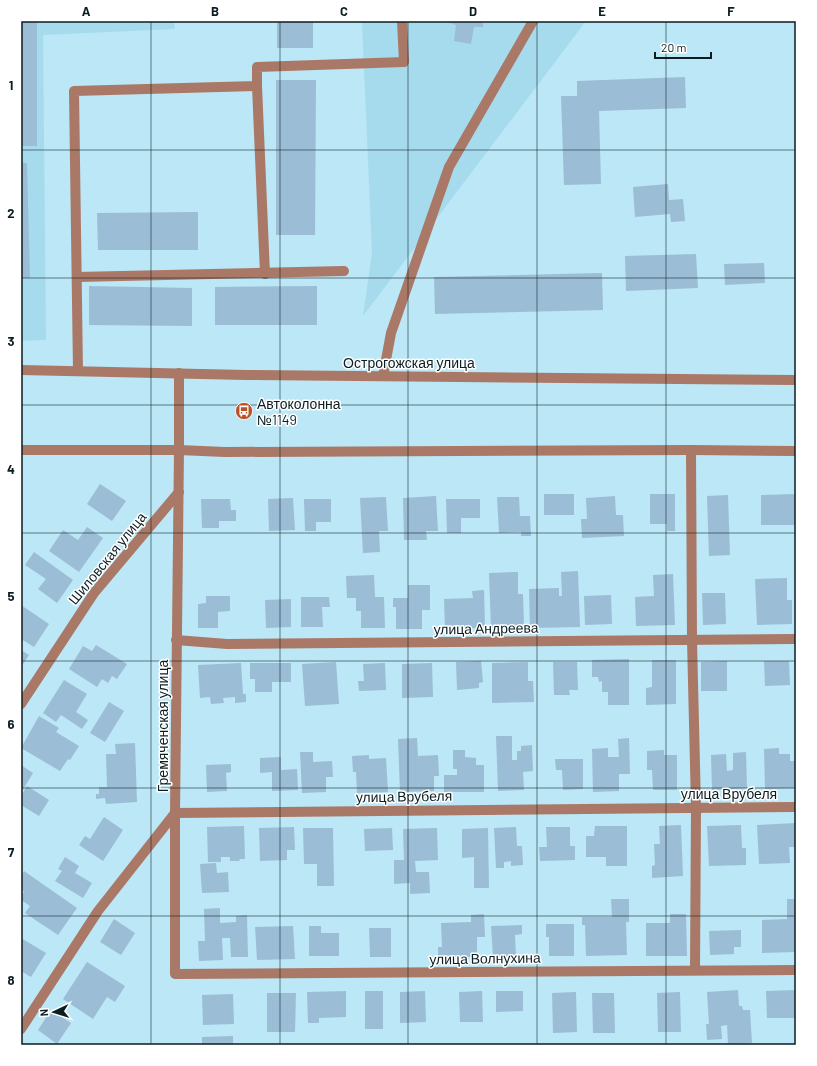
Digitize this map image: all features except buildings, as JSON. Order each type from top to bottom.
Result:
[{"type":"street","points":[[265,274],[257,67],[404,62],[402,21]]},
{"type":"street","points":[[383,376],[391,333],[449,167],[533,21]]},
{"type":"street","points":[[78,371],[74,91],[257,86]]},
{"type":"street","points":[[77,277],[265,274],[344,271]]},
{"type":"street","name":"Острогожская улица","points":[[21,370],[246,375],[796,380]]},
{"type":"street","name":"Гремяченская улица","points":[[21,1029],[98,911],[175,813],[179,373]]},
{"type":"street","points":[[21,450],[179,450],[225,452],[796,451]]},
{"type":"street","points":[[691,450],[692,640],[696,807],[695,970]]},
{"type":"street","name":"Шиловская улица","points":[[21,704],[94,593],[178,492]]},
{"type":"street","name":"улица Андреева","points":[[176,640],[227,644],[796,639]]},
{"type":"street","name":"улица Врубеля","points":[[175,813],[796,806]]},
{"type":"street","name":"улица Волнухина","points":[[175,813],[175,974],[796,970]]},
{"type":"shaded area","points":[[21,21],[174,21],[175,29],[43,35],[46,340],[21,341]]},
{"type":"shaded area","points":[[362,21],[586,21],[363,316],[372,253]]},
{"type":"place","name":"Автоколонна №1149","points":[[244,411]]}]
